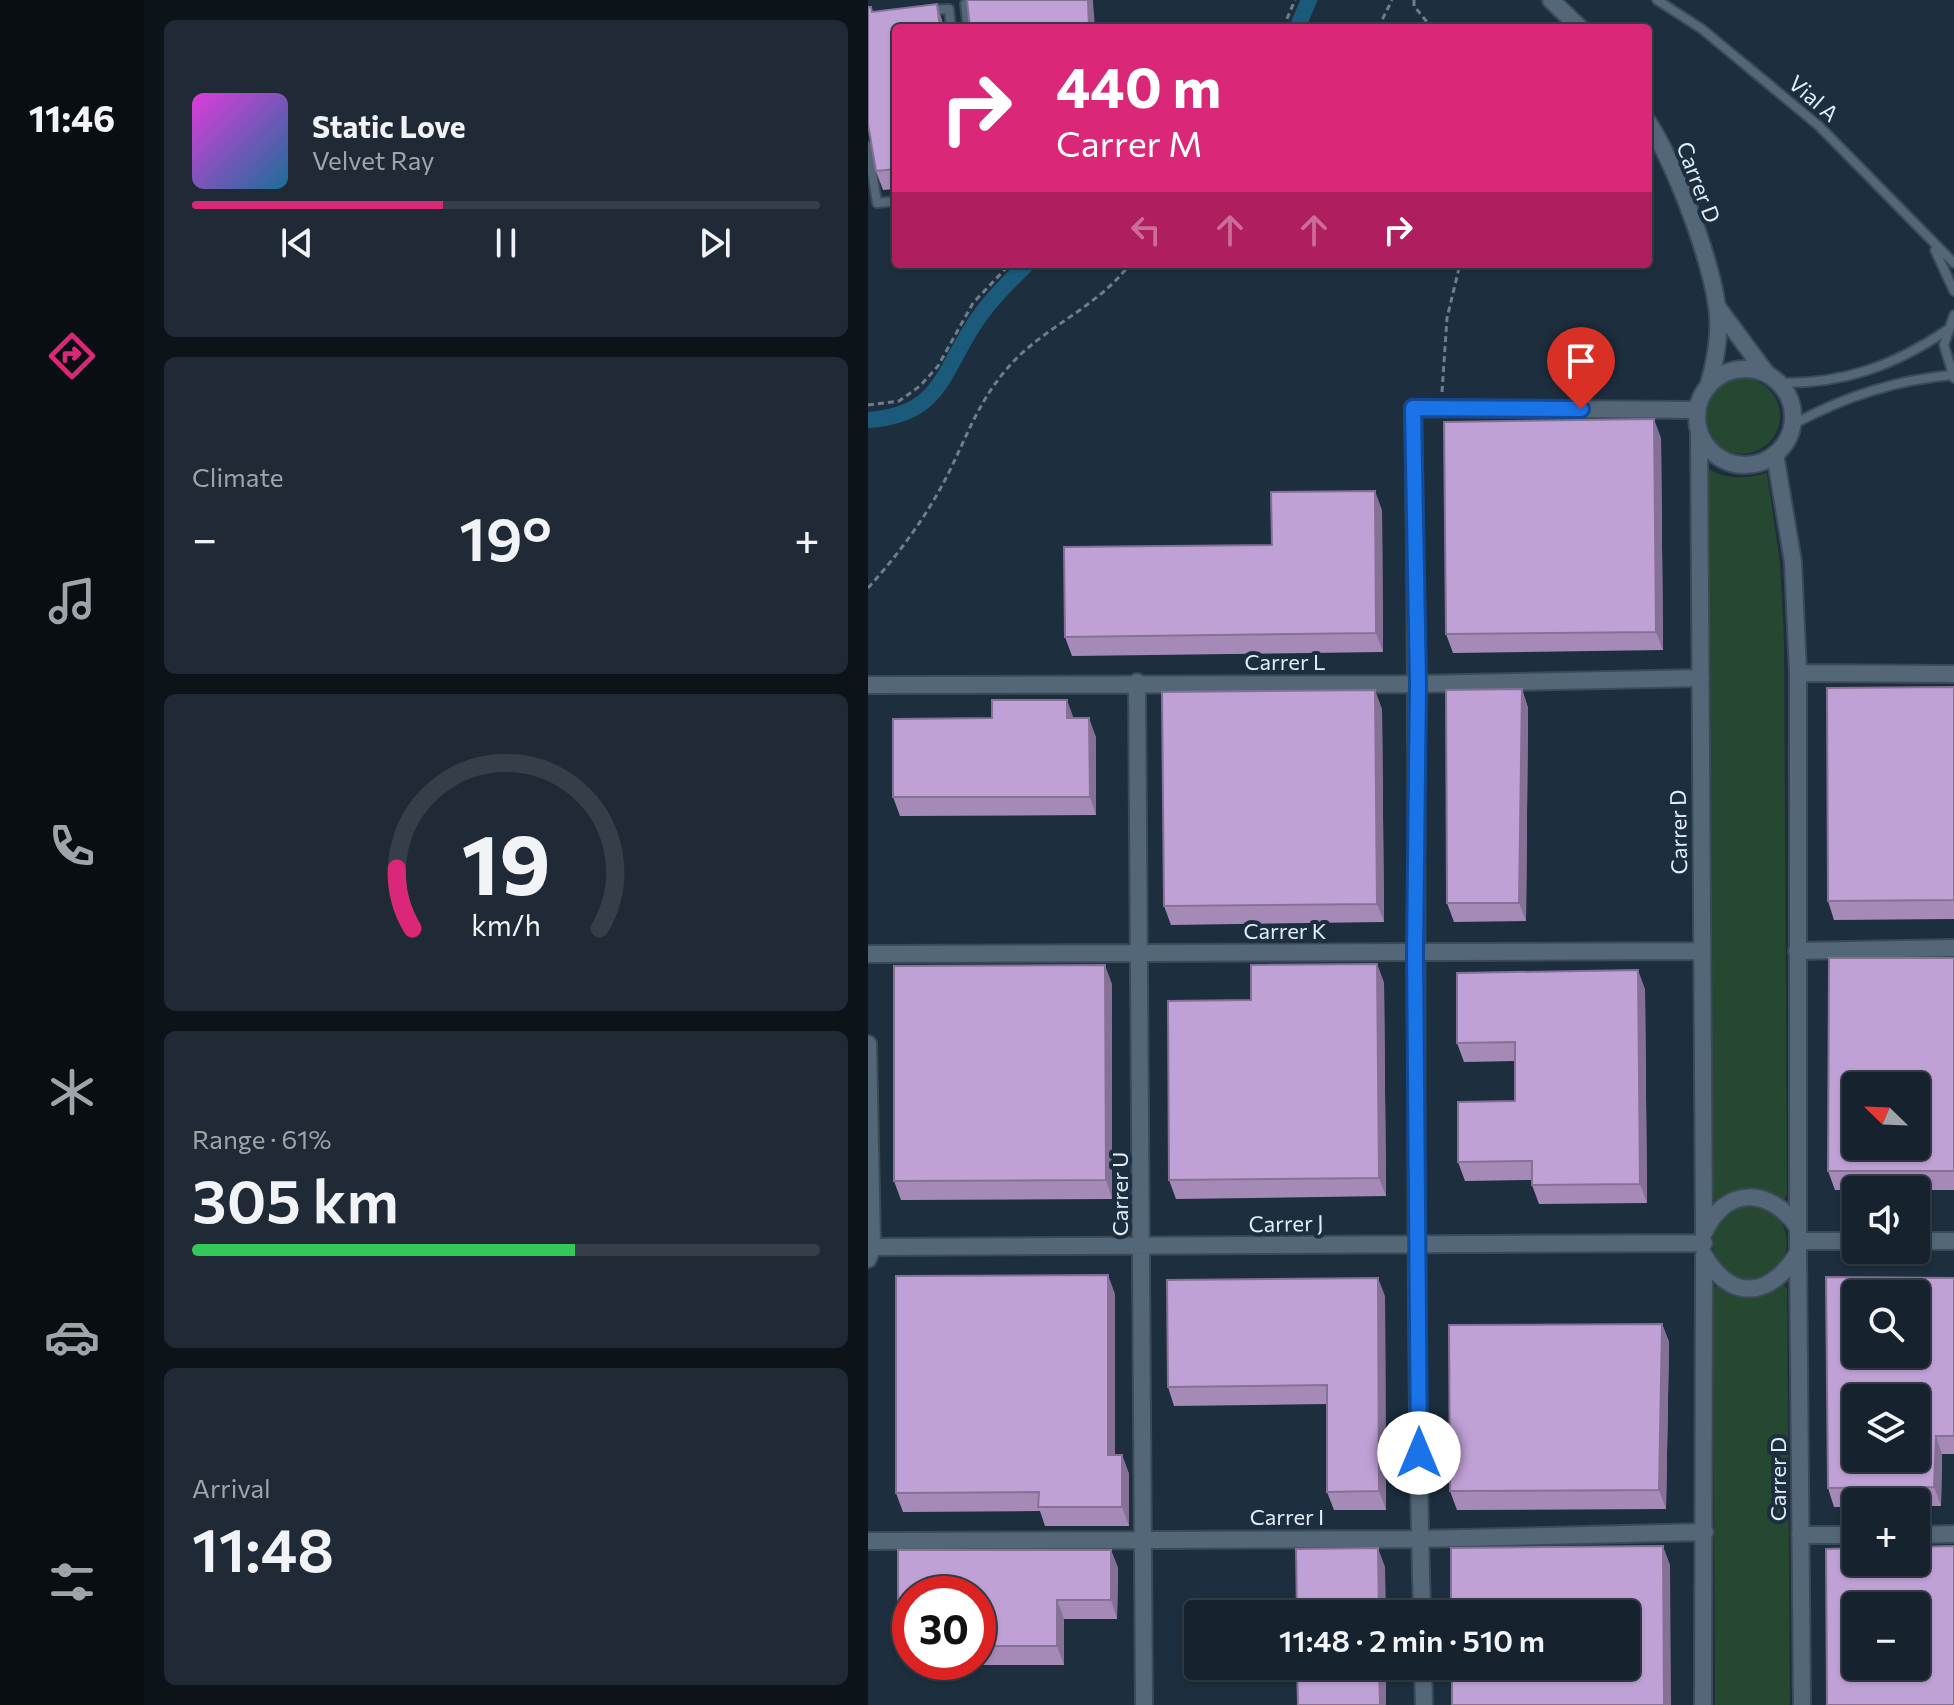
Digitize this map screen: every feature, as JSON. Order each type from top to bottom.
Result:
[{"type":"street","points":[[1551,0],[1576,24]]},
{"type":"street","name":"Carrer D","points":[[1652,128],[1691,219],[1717,306],[1718,347],[1709,384]]},
{"type":"street","name":"Carrer D","points":[[1717,306],[1773,378]]},
{"type":"street","points":[[1736,369],[1773,378],[1788,395],[1792,425],[1775,454],[1762,462],[1731,463],[1705,445],[1699,431],[1697,410],[1709,384],[1736,369]]},
{"type":"street","points":[[1422,1600],[1415,952],[1418,684],[1413,408],[1697,410]]},
{"type":"street","name":"Carrer D","points":[[1699,431],[1705,1532],[1703,1705]]},
{"type":"street","name":"Carrer D","points":[[1775,454],[1793,562],[1798,673],[1802,1705]]},
{"type":"street","points":[[1798,673],[1954,674]]},
{"type":"street","name":"Carrer L","points":[[868,685],[1137,682],[1418,684],[1701,678]]},
{"type":"street","name":"Carrer U","points":[[1137,682],[1144,1705]]},
{"type":"street","points":[[1797,951],[1954,948]]},
{"type":"street","name":"Carrer K","points":[[868,954],[1702,951]]},
{"type":"street","points":[[868,1044],[869,1251]]},
{"type":"street","points":[[1750,1196],[1779,1206],[1798,1240],[1779,1279],[1751,1289],[1722,1280],[1704,1243],[1722,1206],[1750,1196]]},
{"type":"street","points":[[1798,1240],[1842,1241]]},
{"type":"street","points":[[1930,1241],[1954,1241]]},
{"type":"street","name":"Carrer J","points":[[869,1251],[1419,1243],[1704,1243]]},
{"type":"street","name":"Carrer I","points":[[868,1541],[1420,1539],[1705,1532]]},
{"type":"street","points":[[1930,1535],[1954,1534]]},
{"type":"street","points":[[1800,1535],[1842,1535]]},
{"type":"street","points":[[1423,1680],[1424,1705]]},
{"type":"lane","name":"Vial A","points":[[1657,0],[1702,29],[1819,126],[1871,175],[1930,242],[1954,263]]},
{"type":"lane","points":[[968,24],[965,4],[989,1]]},
{"type":"lane","points":[[912,12],[949,9],[951,24]]},
{"type":"lane","points":[[868,146],[877,203],[892,201]]},
{"type":"lane","name":"Vial A","points":[[1930,242],[1951,279],[1954,291]]},
{"type":"lane","points":[[1792,425],[1829,405],[1875,388],[1953,376],[1946,361],[1947,330],[1954,315]]},
{"type":"lane","points":[[1773,378],[1821,383],[1871,372],[1947,330]]},
{"type":"path","points":[[1285,24],[1295,0]]},
{"type":"path","points":[[1380,24],[1392,0]]},
{"type":"path","points":[[1414,0],[1414,6],[1429,24]]},
{"type":"path","points":[[868,405],[899,401],[920,386],[938,366],[973,303],[1006,268]]},
{"type":"path","points":[[868,588],[932,503],[976,409],[1006,370],[1043,336],[1095,303],[1126,268]]},
{"type":"path","points":[[1441,408],[1447,318],[1459,268]]},
{"type":"green space","points":[[1735,378],[1749,378],[1763,384],[1774,395],[1780,416],[1777,431],[1769,443],[1749,454],[1735,454],[1721,448],[1710,437],[1704,423],[1704,409],[1710,395],[1721,384]]},
{"type":"green space","points":[[1708,469],[1737,477],[1767,473],[1780,562],[1784,640],[1787,1195],[1783,1201],[1750,1191],[1717,1202],[1713,1199]]},
{"type":"green space","points":[[1750,1206],[1771,1212],[1781,1222],[1787,1243],[1781,1264],[1771,1274],[1750,1280],[1729,1274],[1719,1264],[1713,1243],[1719,1222],[1729,1212]]},
{"type":"green space","points":[[1782,1284],[1787,1288],[1790,1705],[1715,1705],[1713,1286],[1768,1292]]},
{"type":"building","points":[[967,0],[1088,0],[1089,24],[970,24]]},
{"type":"building","points":[[937,4],[940,24],[892,24],[892,169],[876,171],[868,124],[868,7],[872,12]]},
{"type":"building","points":[[1654,419],[1656,632],[1446,634],[1444,422]]},
{"type":"building","points":[[1375,491],[1376,633],[1065,637],[1064,547],[1272,545],[1271,492]]},
{"type":"building","points":[[1954,687],[1954,900],[1828,901],[1827,688]]},
{"type":"building","points":[[1522,689],[1519,903],[1447,903],[1446,690]]},
{"type":"building","points":[[1375,690],[1377,904],[1164,906],[1162,692]]},
{"type":"building","points":[[992,700],[1067,700],[1067,718],[1089,718],[1090,797],[893,797],[893,719],[992,718]]},
{"type":"building","points":[[1829,958],[1954,958],[1954,1171],[1828,1171]]},
{"type":"building","points":[[1377,964],[1379,1178],[1169,1180],[1168,1001],[1251,1000],[1251,965]]},
{"type":"building","points":[[1105,965],[1106,1180],[894,1181],[894,966]]},
{"type":"building","points":[[1638,970],[1640,1184],[1532,1185],[1532,1161],[1458,1162],[1458,1102],[1515,1101],[1515,1042],[1457,1043],[1457,973]]},
{"type":"building","points":[[1108,1275],[1108,1455],[1122,1455],[1122,1507],[1038,1507],[1039,1492],[896,1493],[896,1276]]},
{"type":"building","points":[[1826,1277],[1954,1278],[1954,1436],[1936,1436],[1934,1487],[1828,1488]]},
{"type":"building","points":[[1378,1278],[1379,1491],[1327,1492],[1327,1385],[1168,1387],[1167,1280]]},
{"type":"building","points":[[1662,1324],[1659,1490],[1450,1491],[1449,1325]]},
{"type":"building","points":[[1663,1546],[1664,1705],[1452,1705],[1452,1680],[1640,1680],[1640,1600],[1451,1600],[1451,1548]]},
{"type":"building","points":[[1954,1546],[1954,1705],[1827,1705],[1826,1549],[1842,1548],[1842,1576],[1930,1576],[1930,1547]]},
{"type":"building","points":[[1378,1548],[1379,1600],[1297,1600],[1296,1549]]},
{"type":"building","points":[[898,1550],[1111,1550],[1111,1600],[1057,1600],[1057,1646],[996,1646],[996,1576],[898,1576]]},
{"type":"building","points":[[1297,1680],[1379,1680],[1380,1705],[1298,1705]]},
{"type":"waterway","points":[[1299,24],[1309,0]]},
{"type":"waterway","points":[[868,420],[892,417],[924,401],[935,390],[985,309],[1023,268]]},
{"type":"route","points":[[1419,1453],[1415,952],[1418,684],[1413,408],[1581,409]]}]
